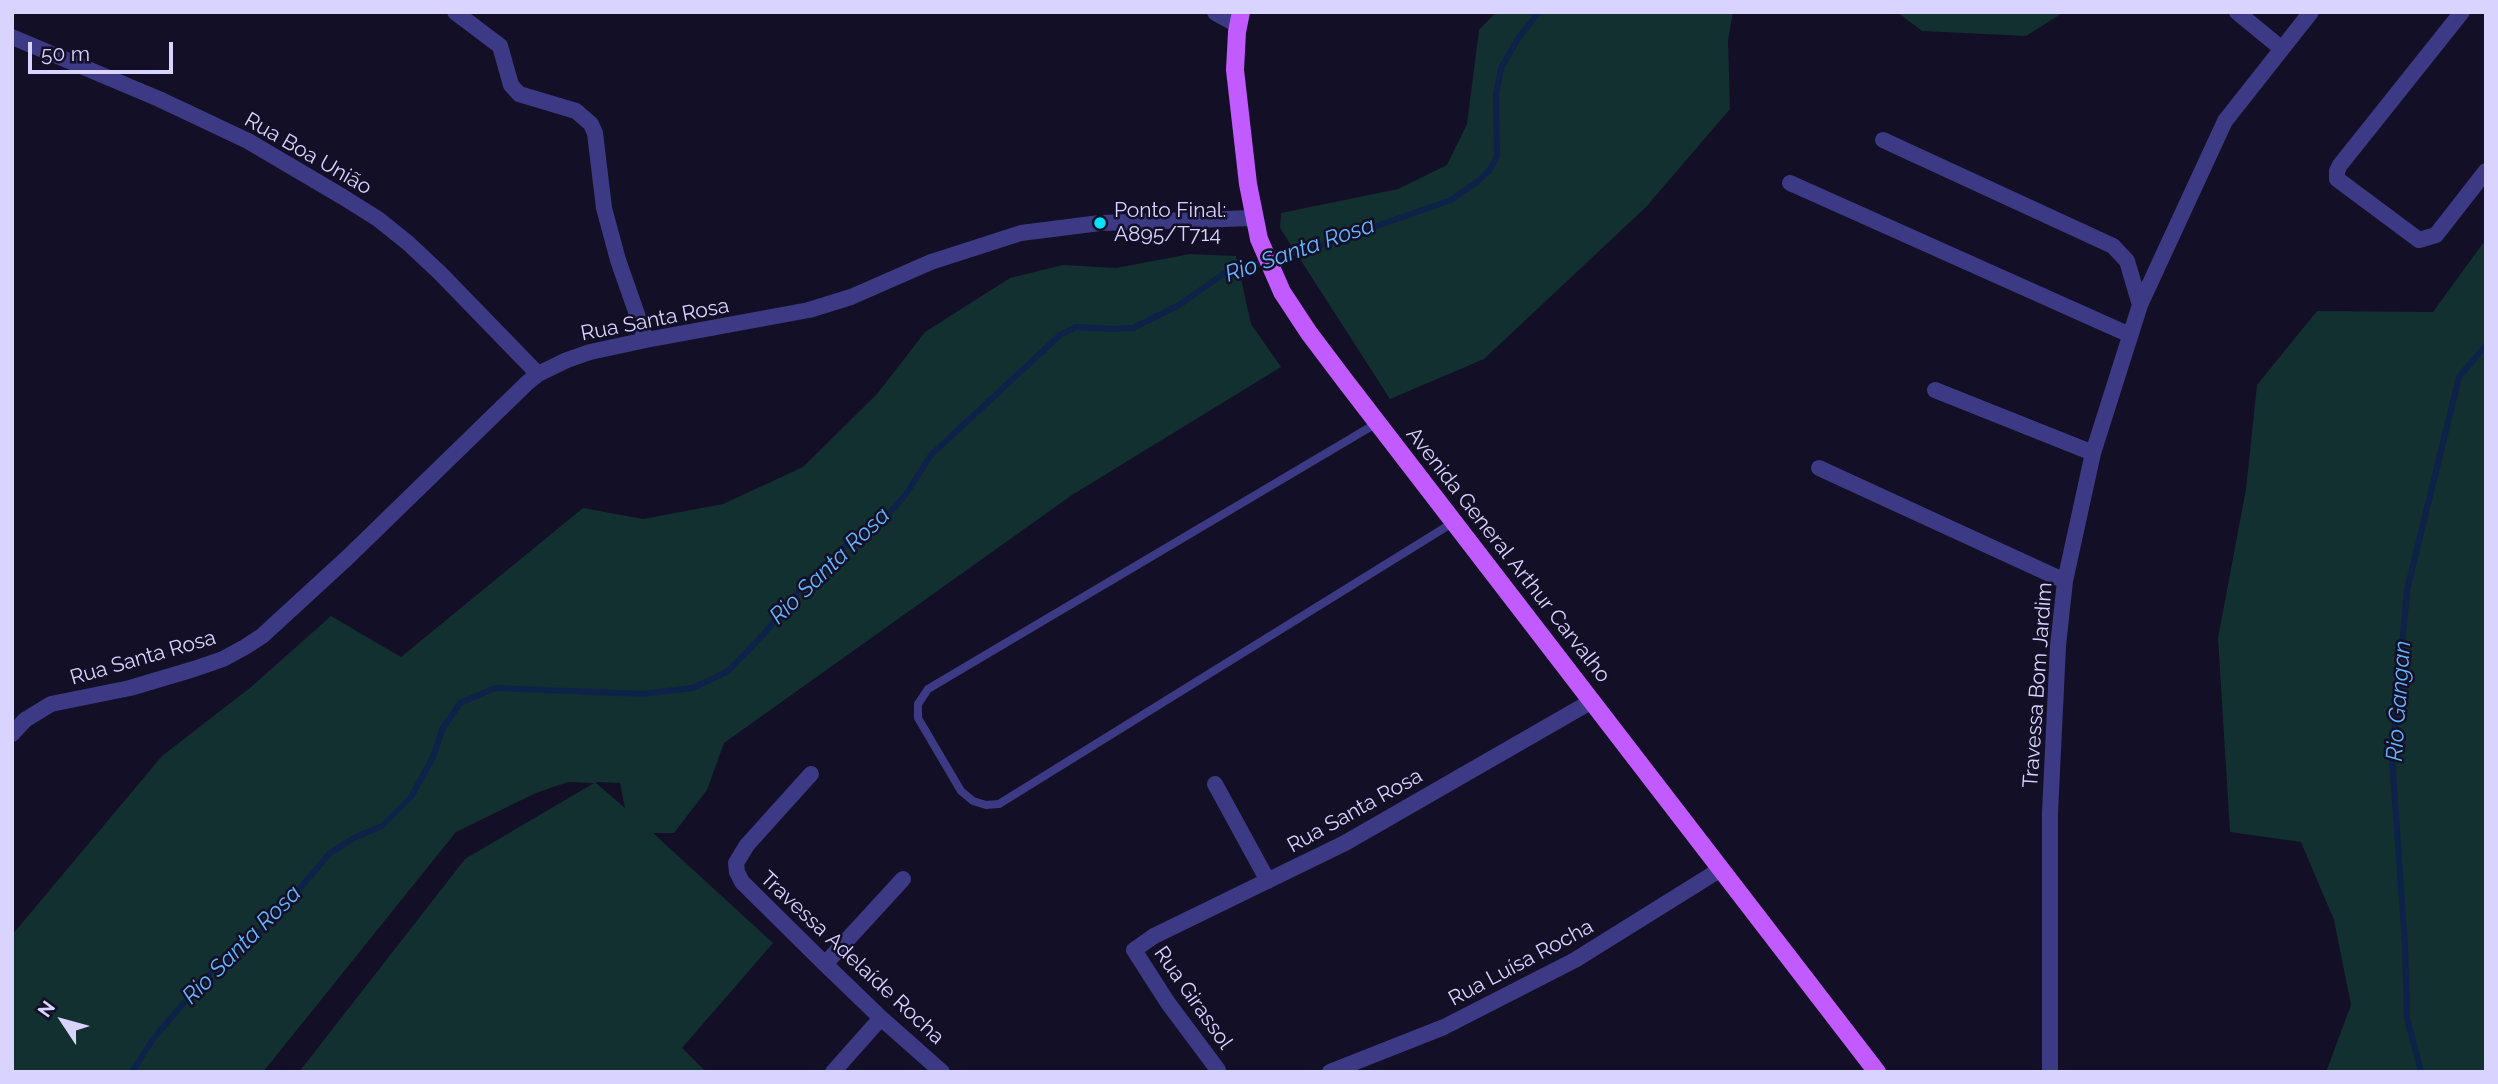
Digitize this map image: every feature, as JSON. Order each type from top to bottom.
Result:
[{"type":"main road","name":"Avenida General Arthur Carvalho","points":[[1240,18],[1235,70],[1241,130],[1259,239],[1279,286],[1309,333],[1377,423],[1877,1072]]},
{"type":"street","points":[[455,12],[500,46],[511,85],[519,94],[576,111],[591,124],[595,132],[604,208],[618,260],[646,341]]},
{"type":"street","points":[[1216,12],[1240,18]]},
{"type":"street","points":[[2237,12],[2282,49]]},
{"type":"street","name":"Travessa Bom Jardim","points":[[2050,1072],[2050,813],[2058,646],[2065,581],[2093,453],[2140,305],[2225,121],[2311,12]]},
{"type":"street","points":[[2462,12],[2340,165],[2337,179],[2420,240],[2436,235],[2486,171]]},
{"type":"street","name":"Rua Boa União","points":[[12,37],[159,99],[248,141],[378,219],[440,272],[538,374]]},
{"type":"street","points":[[1883,140],[2113,246],[2127,261],[2140,305]]},
{"type":"street","points":[[1790,183],[2130,335]]},
{"type":"street","name":"Rua Santa Rosa","points":[[12,734],[37,711],[51,705],[130,688],[223,659],[245,648],[347,558],[538,374],[567,360],[590,352],[809,310],[850,297],[931,262],[1020,233],[1101,223],[1254,218]]},
{"type":"street","points":[[1935,390],[2093,453]]},
{"type":"street","points":[[1819,468],[2065,581]]},
{"type":"street","name":"Rua Santa Rosa","points":[[1133,950],[1154,936],[1345,843],[1592,701]]},
{"type":"street","name":"Travessa Adelaíde Rocha","points":[[811,774],[747,845],[736,863],[737,872],[742,883],[825,964],[942,1072]]},
{"type":"street","points":[[1214,784],[1268,881]]},
{"type":"street","name":"Rua Luísa Rocha","points":[[1330,1072],[1444,1027],[1575,960],[1721,869]]},
{"type":"street","points":[[825,964],[903,879]]},
{"type":"street","name":"Rua Girassol","points":[[1133,950],[1218,1070]]},
{"type":"street","points":[[833,1072],[881,1018]]},
{"type":"lane","points":[[1377,423],[928,689],[918,704],[918,718],[961,791],[972,801],[986,805],[999,804],[1454,522]]},
{"type":"green space","points":[[1496,12],[1733,12],[1728,40],[1730,109],[1646,207],[1484,359],[1390,399],[1280,228],[1281,213],[1398,189],[1447,165],[1467,124],[1479,30]]},
{"type":"green space","points":[[1897,12],[2064,12],[2026,36],[1922,31]]},
{"type":"green space","points":[[2486,239],[2486,1072],[2326,1072],[2351,1005],[2334,920],[2301,842],[2230,832],[2218,638],[2246,489],[2257,385],[2317,311],[2433,312]]},
{"type":"green space","points":[[1190,254],[1236,256],[1251,324],[1281,367],[1072,495],[724,743],[707,790],[674,833],[653,833],[773,943],[682,1048],[706,1072],[299,1072],[465,859],[594,783],[568,782],[536,793],[456,832],[263,1072],[12,1072],[12,935],[162,756],[251,687],[331,616],[401,657],[583,508],[643,519],[723,504],[803,467],[877,394],[925,332],[1010,278],[1063,265],[1116,268]],"holes":[[[596,783],[620,783],[625,808]]]},
{"type":"waterway","name":"Rio Santa Rosa","points":[[132,1072],[153,1039],[206,977],[271,922],[330,853],[356,837],[382,826],[411,797],[433,757],[443,728],[460,703],[495,688],[642,694],[693,688],[728,671],[763,635],[803,586],[847,544],[886,517],[906,494],[931,455],[1060,335],[1076,327],[1133,328],[1179,305],[1225,273],[1317,247],[1451,200],[1474,184],[1489,171],[1497,156],[1496,95],[1501,68],[1519,37],[1539,12]]},
{"type":"waterway","name":"Rio Gangan","points":[[2421,1072],[2407,1018],[2405,945],[2392,757],[2407,590],[2459,377],[2486,345]]},
{"type":"place","name":"Ponto Final: A895/T714","points":[[1100,223]]}]
